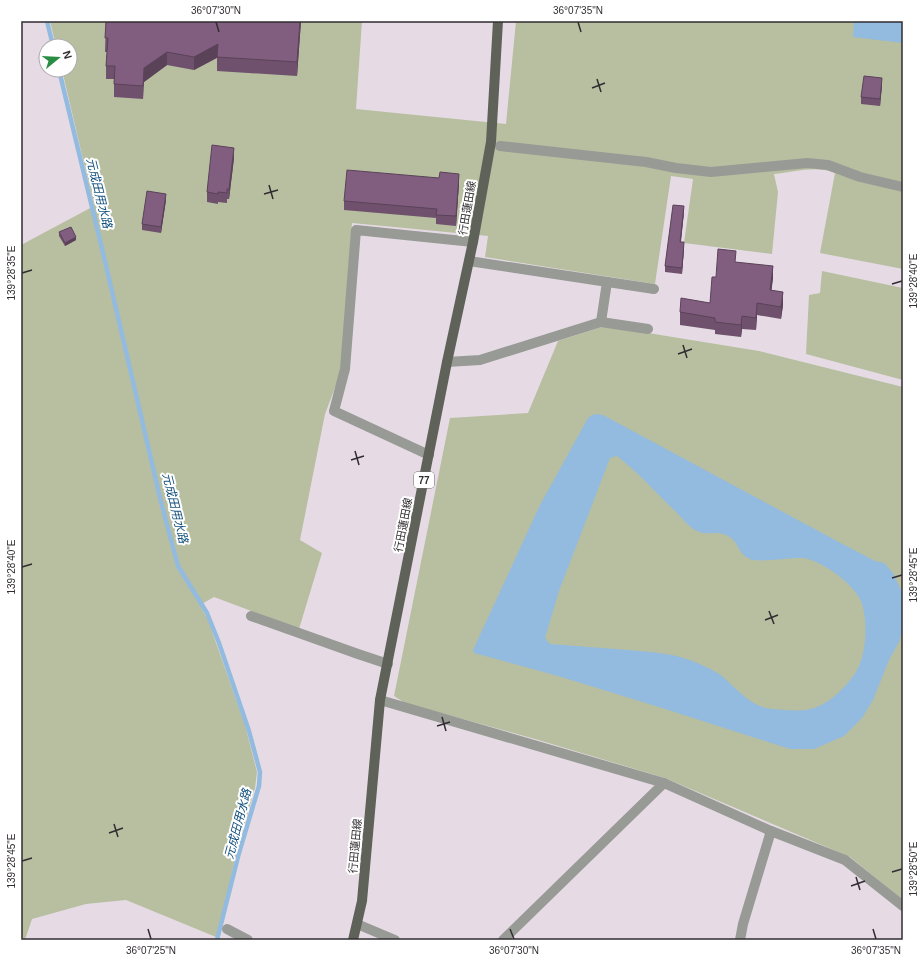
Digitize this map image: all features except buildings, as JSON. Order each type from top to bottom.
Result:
[{"type":"main road","name":"行田蓮田線","points":[[353,940],[362,901],[380,700],[447,362],[470,261],[491,142],[497,21]]},
{"type":"street","points":[[500,146],[646,162],[676,168],[712,172],[807,163],[828,165],[860,176],[903,187]]},
{"type":"street","points":[[429,455],[334,411],[345,369],[356,230],[473,242]]},
{"type":"street","points":[[470,261],[654,289]]},
{"type":"street","points":[[601,322],[607,282]]},
{"type":"street","points":[[447,362],[480,360],[601,322],[648,329]]},
{"type":"street","points":[[251,616],[388,664]]},
{"type":"street","points":[[380,700],[664,783],[771,831],[845,860],[903,906]]},
{"type":"street","points":[[503,940],[664,783]]},
{"type":"street","points":[[740,940],[743,924],[771,831]]},
{"type":"street","points":[[356,924],[395,940]]},
{"type":"street","points":[[227,929],[248,940]]},
{"type":"green space","points":[[50,21],[362,21],[356,109],[506,124],[516,21],[903,21],[903,269],[820,253],[835,173],[813,169],[774,174],[778,192],[772,254],[684,243],[693,179],[671,176],[655,284],[485,257],[488,236],[352,223],[341,372],[325,414],[300,540],[322,553],[299,629],[214,597],[200,605],[208,620],[245,725],[257,772],[255,788],[237,850],[216,937],[126,900],[86,904],[32,919],[25,940],[21,940],[21,245],[94,206],[64,78],[78,78],[78,38],[54,38]]},
{"type":"green space","points":[[822,271],[903,288],[903,380],[806,354],[809,295],[820,293]]},
{"type":"green space","points":[[605,326],[759,351],[903,387],[903,900],[850,857],[665,778],[535,739],[405,703],[394,696],[450,418],[528,413],[558,341]]},
{"type":"water","points":[[854,21],[903,21],[903,43],[853,37]]},
{"type":"water","points":[[592,415],[603,415],[835,540],[875,561],[884,563],[893,573],[903,598],[903,627],[899,642],[889,660],[873,700],[862,718],[844,736],[814,749],[790,749],[558,676],[474,653],[473,650],[540,505],[588,418]],"holes":[[[617,456],[695,530],[703,533],[718,533],[726,535],[734,540],[742,554],[750,559],[767,560],[803,558],[810,560],[835,573],[850,586],[860,599],[863,607],[865,616],[864,648],[862,659],[858,668],[854,675],[839,692],[820,706],[806,710],[765,708],[746,698],[717,673],[687,659],[654,652],[550,644],[545,638],[559,591],[610,458]]]},
{"type":"waterway","name":"元成田用水路","points":[[47,21],[51,38]]},
{"type":"waterway","name":"元成田用水路","points":[[61,78],[161,502],[178,566],[207,613],[219,643],[249,731],[260,772],[259,786],[239,853],[217,940]]}]
